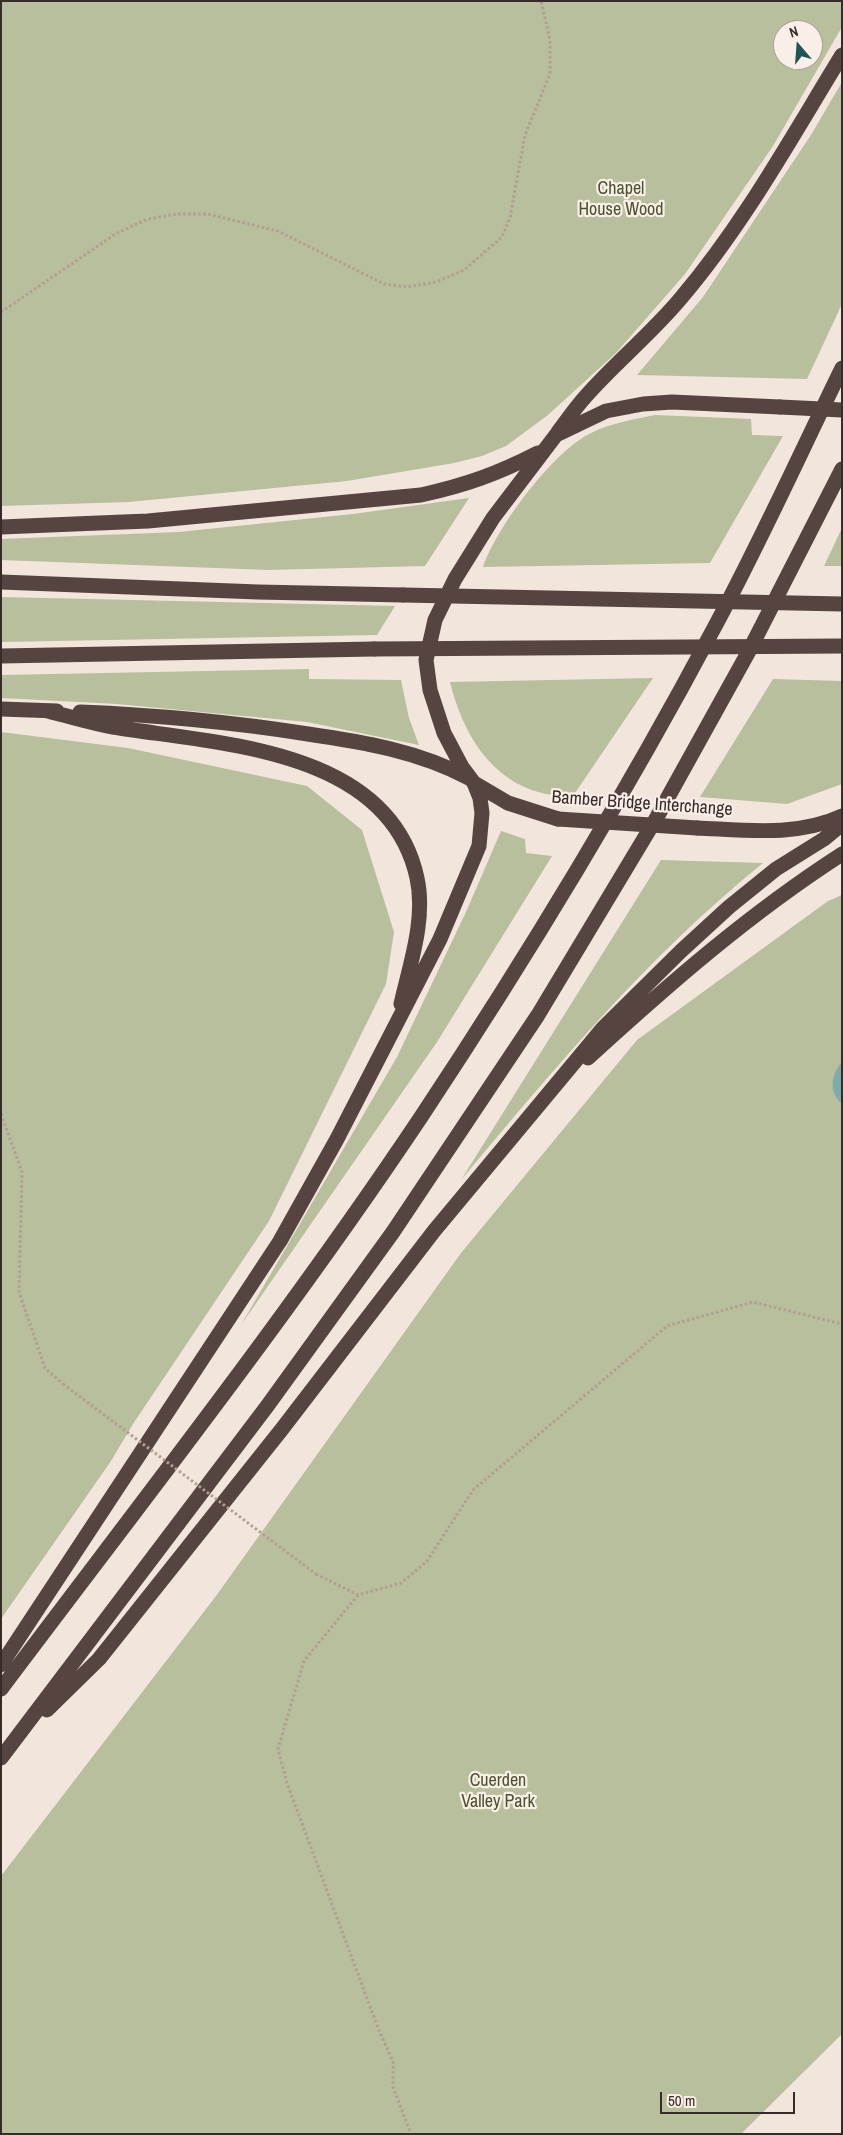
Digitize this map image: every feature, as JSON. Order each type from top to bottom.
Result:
[{"type":"highway","points":[[556,435],[586,396],[644,340],[681,299],[711,261],[770,175],[842,55]]},
{"type":"highway","points":[[1,1689],[335,1240],[420,1119],[488,1013],[621,794],[714,629],[842,368]]},
{"type":"highway","name":"Bamber Bridge Interchange","points":[[842,410],[672,402],[643,404],[606,411],[556,435],[542,450],[488,526],[455,579],[435,620],[426,660],[430,690],[444,734],[472,781],[508,803],[558,819],[697,828],[752,830],[801,828],[829,822],[842,816]]},
{"type":"highway","points":[[1,527],[148,521],[421,494],[464,486],[505,470],[542,450]]},
{"type":"highway","points":[[1,1758],[268,1405],[387,1240],[538,1015],[662,808],[748,651],[842,469]]},
{"type":"highway","points":[[1,582],[258,592],[842,604]]},
{"type":"highway","points":[[1,656],[374,648],[842,646]]},
{"type":"highway","points":[[1,709],[148,715],[255,726],[357,741],[435,762],[472,781],[480,798],[482,813],[479,846],[440,940],[337,1139],[280,1242],[1,1665]]},
{"type":"highway","points":[[48,711],[112,727],[198,738],[268,753],[314,767],[340,779],[361,792],[379,808],[393,824],[406,848],[417,878],[419,908],[414,947],[395,1028]]},
{"type":"highway","points":[[11,1745],[98,1659],[282,1429],[434,1231],[603,1028],[681,951],[776,868],[824,838],[842,824]]},
{"type":"highway","points":[[542,1099],[731,932],[794,884],[842,854]]},
{"type":"path","points":[[1,312],[117,233],[148,219],[178,214],[207,214],[278,231],[384,284],[407,287],[436,282],[464,270],[502,238],[510,218],[526,135],[550,74],[550,40],[541,1]]},
{"type":"path","points":[[1,1114],[22,1172],[18,1292],[45,1368],[63,1384],[316,1574],[358,1595]]},
{"type":"path","points":[[411,2134],[393,2087],[393,2062],[378,2028],[294,1801],[278,1749],[304,1661],[358,1595],[401,1583],[427,1561],[473,1490],[668,1326],[753,1302],[842,1324]]},
{"type":"green space","name":"Chapel House Wood","points":[[1,1],[842,1],[842,27],[823,60],[823,20],[773,20],[773,70],[817,70],[773,146],[685,274],[616,353],[548,415],[506,446],[482,456],[454,463],[347,481],[129,502],[1,506]]},
{"type":"green space","points":[[842,82],[842,304],[807,379],[637,375],[703,297],[811,135]]},
{"type":"green space","points":[[655,415],[751,419],[752,435],[783,436],[710,563],[483,567],[500,532],[513,513],[542,474],[558,458],[574,444],[597,430],[621,422]]},
{"type":"green space","points":[[469,498],[425,566],[269,570],[1,560],[1,539],[179,532],[353,514]]},
{"type":"green space","points":[[842,528],[842,566],[824,566]]},
{"type":"green space","points":[[1,597],[395,606],[377,635],[1,642]]},
{"type":"green space","points":[[309,669],[309,679],[401,680],[409,718],[419,745],[307,722],[117,704],[1,698],[1,675]]},
{"type":"green space","points":[[653,678],[573,796],[546,794],[523,787],[493,765],[470,735],[455,700],[450,682]]},
{"type":"green space","points":[[773,679],[842,681],[842,784],[787,804],[700,797]]},
{"type":"green space","points":[[1,732],[128,748],[307,786],[362,830],[394,932],[386,984],[269,1221],[133,1424],[111,1461],[1,1619]]},
{"type":"green space","points":[[501,831],[525,839],[526,853],[552,856],[437,1042],[241,1325],[397,1057],[466,912]]},
{"type":"green space","points":[[661,860],[763,863],[680,936],[642,974],[568,1054],[461,1180]]},
{"type":"green space","name":"Cuerden Valley Park","points":[[842,895],[842,2034],[741,2134],[1,2134],[1,1876],[216,1596],[461,1253],[637,1040],[828,901]]},
{"type":"water","points":[[842,1062],[842,1104],[835,1094],[833,1078]]}]
